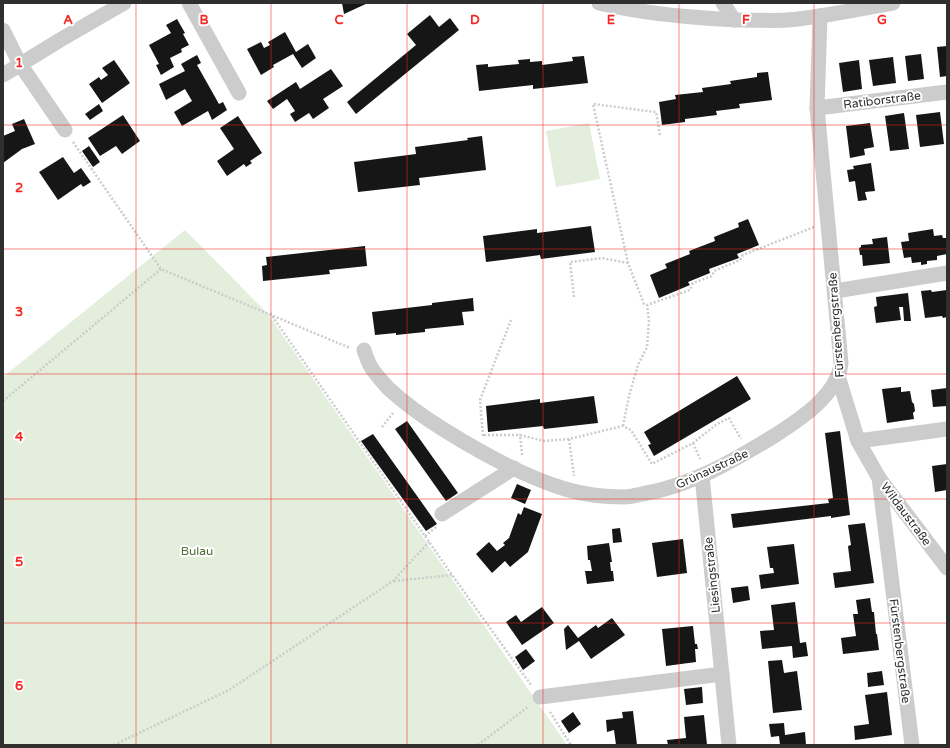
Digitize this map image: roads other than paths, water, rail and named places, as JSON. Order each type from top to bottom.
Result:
[{"type":"street","points":[[3,75],[124,3]]},
{"type":"street","points":[[190,3],[239,93]]},
{"type":"street","points":[[599,3],[662,14],[734,20],[786,20],[820,16],[893,3]]},
{"type":"street","points":[[723,3],[734,20]]},
{"type":"street","name":"Fürstenbergstraße","points":[[820,16],[818,108],[841,353],[840,370],[838,376],[858,441],[879,478],[912,745]]},
{"type":"street","points":[[3,30],[20,64],[65,130]]},
{"type":"street","name":"Ratiborstraße","points":[[818,108],[947,92]]},
{"type":"street","points":[[835,290],[947,273]]},
{"type":"street","name":"Grünaustraße","points":[[364,350],[371,368],[383,382],[402,401],[425,418],[474,449],[519,470],[564,489],[594,496],[626,497],[653,492],[678,486],[702,476],[749,451],[787,428],[805,415],[821,401],[832,387],[838,376]]},
{"type":"street","points":[[858,441],[947,429]]},
{"type":"street","points":[[442,514],[519,470]]},
{"type":"street","name":"Liesingstraße","points":[[702,476],[729,745]]},
{"type":"street","name":"Wildaustraße","points":[[879,478],[947,568]]},
{"type":"street","points":[[540,697],[722,674]]},
{"type":"park label","name":"Bulau","points":[[197,551]]}]
